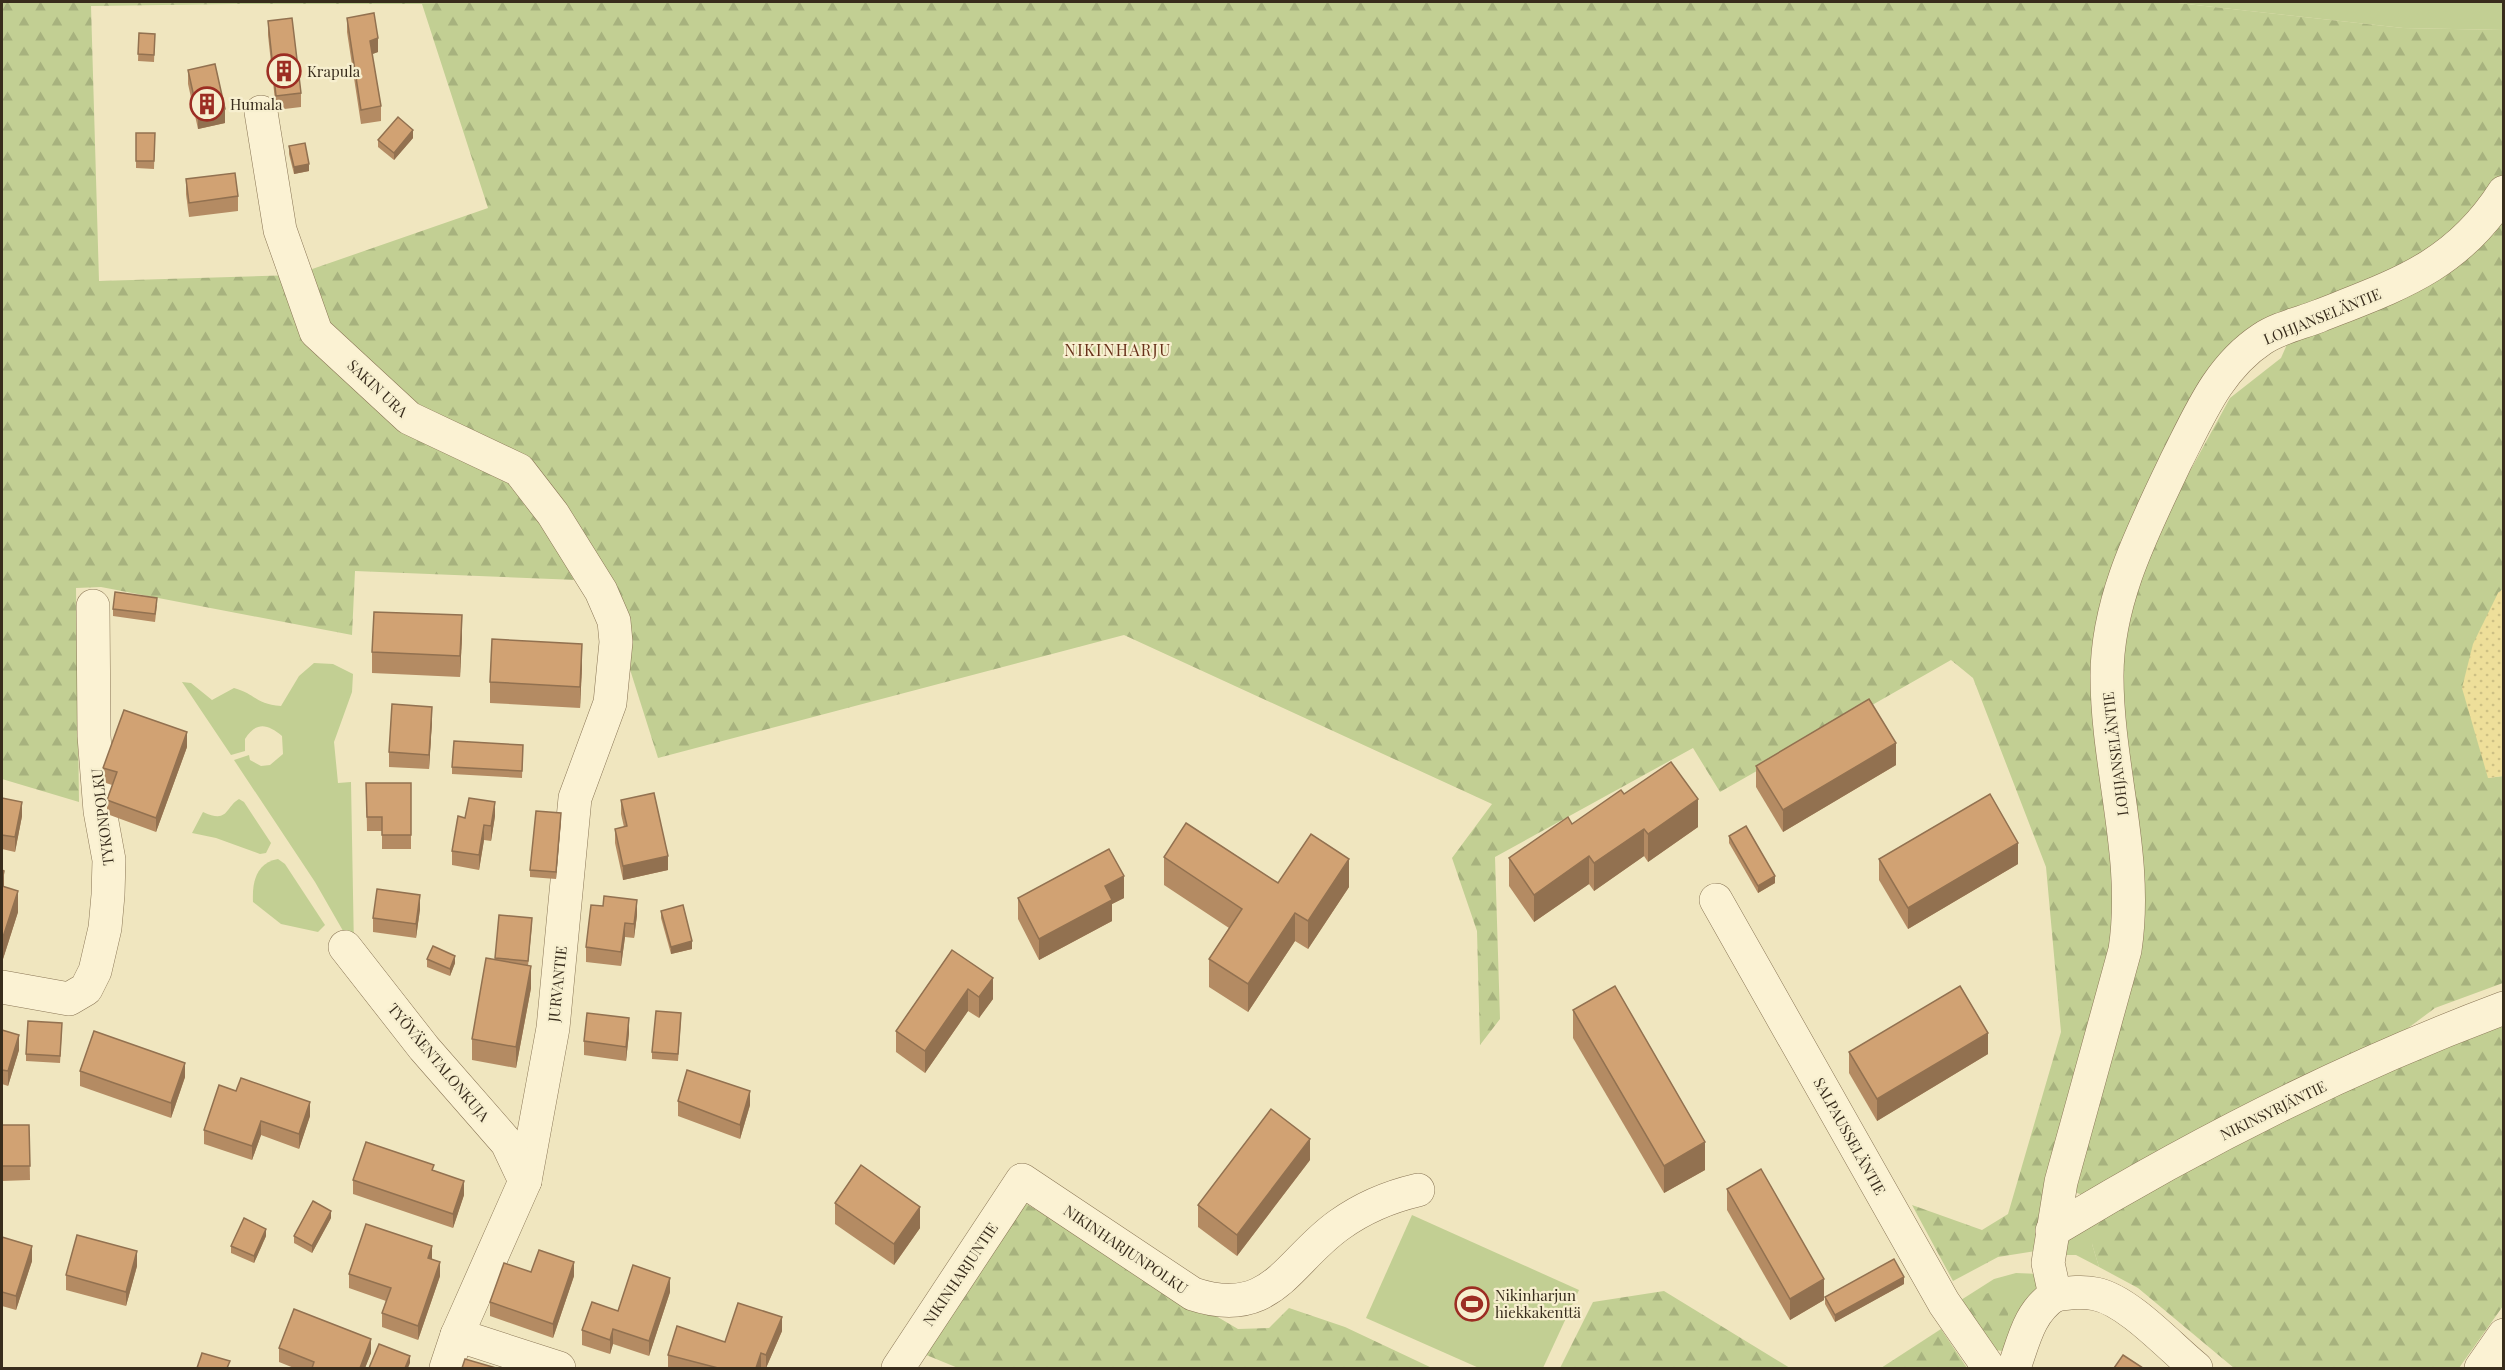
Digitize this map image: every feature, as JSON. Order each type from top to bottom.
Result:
[{"type":"street","name":"SAKIN URA","points":[[261,112],[280,230],[316,332],[409,418],[519,470],[553,514],[601,591]]},
{"type":"street","name":"LOHJANSELÄNTIE","points":[[2055,1295],[2048,1263],[2061,1182],[2125,950],[2129,924],[2127,849],[2108,705],[2107,674],[2122,583],[2152,512],[2216,384],[2237,357],[2264,337],[2389,288],[2442,260],[2472,234],[2504,192]]},
{"type":"street","name":"JURVANTIE","points":[[446,1368],[457,1335],[525,1181],[553,1028],[575,798],[610,703],[616,642],[614,621],[601,591]]},
{"type":"street","name":"TYKONPOLKU","points":[[2,987],[69,999],[86,989],[95,971],[105,928],[109,860],[100,811],[94,735],[93,606]]},
{"type":"street","name":"SALPAUSSELÄNTIE","points":[[1716,900],[1944,1303],[1989,1368]]},
{"type":"street","name":"TYÖVÄENTALONKUJA","points":[[345,947],[424,1048],[507,1143],[525,1181]]},
{"type":"street","name":"NIKINSYRJÄNTIE","points":[[2052,1231],[2243,1123],[2378,1059],[2504,1008]]},
{"type":"street","name":"NIKINHARJUNPOLKU","points":[[1022,1180],[1192,1294],[1215,1301],[1238,1300],[1258,1293],[1286,1276],[1338,1226],[1386,1197],[1418,1190]]},
{"type":"street","name":"NIKINHARJUNTIE","points":[[898,1368],[1022,1180]]},
{"type":"street","points":[[2014,1368],[2031,1319],[2042,1304],[2055,1295],[2077,1292],[2098,1294],[2127,1309],[2196,1368]]},
{"type":"street","points":[[457,1335],[559,1368]]},
{"type":"street","points":[[2481,1368],[2504,1335]]},
{"type":"green space","points":[[2,2],[2169,2],[2403,28],[2503,30],[2503,174],[2439,248],[2258,332],[2119,561],[2112,827],[2115,934],[2035,1251],[1998,1257],[1953,1281],[1912,1205],[1982,1230],[2008,1214],[2061,1032],[2046,867],[1973,678],[1951,660],[1720,792],[1693,748],[1495,857],[1500,1019],[1480,1045],[1477,931],[1452,858],[1492,804],[1124,635],[658,758],[602,581],[355,571],[352,635],[101,587],[76,588],[79,802],[2,779]],"holes":[[[422,4],[488,208],[295,275],[99,281],[91,6]]]},
{"type":"green space","points":[[2169,2],[2494,2],[2503,3],[2503,30],[2403,28]]},
{"type":"green space","points":[[2503,210],[2503,589],[2498,593],[2488,778],[2503,776],[2503,983],[2435,1008],[2392,1040],[2086,1196],[2077,1193],[2071,1183],[2128,976],[2116,670],[2139,564],[2230,398],[2281,358],[2291,335]]},
{"type":"green space","points":[[314,663],[333,664],[353,674],[352,692],[334,742],[338,783],[351,782],[354,950],[315,882],[234,760],[249,755],[250,760],[261,766],[270,765],[283,754],[282,736],[267,727],[258,727],[253,729],[245,739],[245,751],[231,755],[182,682],[191,683],[212,700],[234,688],[266,703],[281,706],[299,676]]},
{"type":"green space","points":[[239,799],[244,802],[271,843],[266,853],[260,854],[216,838],[192,833],[203,812],[222,815]]},
{"type":"green space","points":[[278,859],[285,864],[325,925],[318,932],[281,924],[253,902],[253,887],[257,874],[265,865]]},
{"type":"green space","points":[[2503,1017],[2503,1306],[2459,1368],[2234,1368],[2138,1288],[2099,1267],[2092,1244],[2093,1230],[2118,1203],[2177,1169]]},
{"type":"green space","points":[[1023,1202],[1238,1329],[1269,1328],[1289,1308],[1345,1327],[1432,1368],[958,1368],[919,1352]]},
{"type":"green space","points":[[2118,1203],[2092,1244],[2099,1267],[2076,1255],[2061,1255],[2071,1235]]},
{"type":"green space","name":"Nikinharjun hiekkakenttä","points":[[1412,1215],[1579,1290],[1543,1368],[1479,1368],[1366,1318]]},
{"type":"green space","points":[[2016,1273],[2039,1274],[2039,1289],[2009,1347],[2002,1351],[1991,1349],[1961,1300],[1994,1279]]},
{"type":"green space","points":[[1664,1291],[1790,1368],[1560,1368],[1593,1302]]},
{"type":"green space","points":[[1994,1291],[2006,1303],[2008,1318],[2007,1330],[1993,1336],[1979,1327],[1969,1310],[1980,1296]]},
{"type":"green space","points":[[1941,1329],[1967,1368],[1881,1368]]},
{"type":"sand","points":[[2503,589],[2503,776],[2488,778],[2462,688],[2473,644],[2498,593]]},
{"type":"building","points":[[374,13],[378,38],[370,41],[381,106],[361,110],[347,18]]},
{"type":"building","name":"Krapula","points":[[292,18],[301,93],[276,96],[268,21]]},
{"type":"building","points":[[139,33],[155,34],[154,55],[138,54]]},
{"type":"building","name":"Humala","points":[[215,64],[225,109],[198,115],[188,70]]},
{"type":"building","points":[[398,117],[413,130],[394,153],[378,140]]},
{"type":"building","points":[[136,133],[155,133],[154,161],[136,161]]},
{"type":"building","points":[[305,143],[309,164],[294,167],[289,146]]},
{"type":"building","points":[[235,173],[238,196],[189,203],[186,179]]},
{"type":"building","points":[[115,592],[157,598],[155,614],[113,609]]},
{"type":"building","points":[[374,612],[462,615],[460,656],[372,652]]},
{"type":"building","points":[[492,639],[582,644],[580,687],[490,682]]},
{"type":"building","points":[[1869,699],[1896,743],[1783,810],[1756,766]]},
{"type":"building","points":[[392,704],[432,707],[429,755],[389,752]]},
{"type":"building","points":[[124,710],[187,732],[156,818],[107,800],[117,772],[103,768]]},
{"type":"building","points":[[454,741],[523,745],[522,771],[452,767]]},
{"type":"building","points":[[1671,762],[1698,799],[1648,834],[1644,829],[1594,863],[1589,856],[1534,895],[1509,858],[1568,817],[1572,824],[1621,790],[1624,794]]},
{"type":"building","points":[[366,783],[411,783],[411,835],[382,835],[382,817],[367,817]]},
{"type":"building","points":[[654,793],[668,856],[623,866],[615,829],[627,826],[621,800]]},
{"type":"building","points":[[1990,794],[2018,843],[1908,908],[1879,859]]},
{"type":"building","points":[[2,798],[22,802],[15,837],[2,835]]},
{"type":"building","points":[[469,798],[495,802],[491,826],[484,825],[479,855],[452,851],[458,816],[465,818]]},
{"type":"building","points":[[536,811],[561,813],[556,872],[530,870]]},
{"type":"building","points":[[1186,823],[1278,883],[1311,834],[1349,859],[1308,921],[1295,913],[1248,984],[1209,959],[1242,909],[1164,857]]},
{"type":"building","points":[[1746,826],[1775,876],[1758,886],[1729,836]]},
{"type":"building","points":[[1109,849],[1124,876],[1105,886],[1112,900],[1039,939],[1018,898]]},
{"type":"building","points":[[2,886],[18,891],[3,937],[2,937]]},
{"type":"building","points":[[377,889],[420,895],[416,924],[373,918]]},
{"type":"building","points":[[604,896],[637,900],[634,924],[625,923],[621,952],[586,947],[591,905],[603,906]]},
{"type":"building","points":[[683,905],[692,941],[671,947],[661,911]]},
{"type":"building","points":[[499,915],[532,918],[528,961],[495,958]]},
{"type":"building","points":[[433,946],[455,956],[450,969],[427,959]]},
{"type":"building","points":[[952,950],[993,978],[979,997],[968,989],[925,1051],[896,1031]]},
{"type":"building","points":[[486,958],[531,966],[516,1047],[472,1039]]},
{"type":"building","points":[[1615,986],[1705,1142],[1664,1166],[1573,1010]]},
{"type":"building","points":[[1960,986],[1988,1033],[1877,1099],[1849,1052]]},
{"type":"building","points":[[656,1011],[681,1013],[678,1054],[652,1052]]},
{"type":"building","points":[[587,1013],[629,1018],[626,1047],[584,1041]]},
{"type":"building","points":[[28,1021],[62,1023],[60,1056],[26,1054]]},
{"type":"building","points":[[2,1030],[19,1035],[8,1071],[2,1070]]},
{"type":"building","points":[[94,1031],[185,1063],[171,1103],[80,1071]]},
{"type":"building","points":[[687,1070],[750,1091],[740,1125],[678,1101]]},
{"type":"building","points":[[241,1078],[310,1102],[299,1134],[261,1121],[252,1146],[204,1130],[219,1085],[236,1091]]},
{"type":"building","points":[[1271,1109],[1310,1139],[1237,1235],[1198,1205]]},
{"type":"building","points":[[2,1125],[29,1125],[30,1166],[2,1166]]},
{"type":"building","points":[[366,1142],[434,1165],[432,1170],[464,1181],[453,1214],[353,1180]]},
{"type":"building","points":[[861,1165],[920,1207],[894,1244],[835,1203]]},
{"type":"building","points":[[1761,1169],[1824,1279],[1790,1299],[1727,1189]]},
{"type":"building","points":[[313,1201],[331,1211],[312,1246],[294,1236]]},
{"type":"building","points":[[244,1218],[266,1229],[254,1256],[231,1246]]},
{"type":"building","points":[[366,1224],[432,1246],[428,1258],[440,1262],[418,1326],[382,1313],[391,1288],[349,1274]]},
{"type":"building","points":[[77,1235],[137,1251],[126,1292],[66,1275]]},
{"type":"building","points":[[2,1237],[32,1246],[16,1296],[2,1292]]},
{"type":"building","points":[[539,1250],[574,1262],[553,1324],[490,1302],[504,1263],[531,1272]]},
{"type":"building","points":[[1894,1259],[1904,1277],[1835,1315],[1825,1297]]},
{"type":"building","points":[[633,1265],[670,1278],[649,1341],[613,1329],[610,1340],[582,1330],[592,1302],[618,1311]]},
{"type":"building","points":[[738,1303],[782,1317],[766,1355],[761,1353],[756,1368],[718,1368],[668,1355],[677,1326],[725,1342]]},
{"type":"building","points":[[294,1309],[371,1339],[360,1368],[312,1368],[314,1362],[279,1348]]},
{"type":"building","points":[[379,1344],[410,1356],[405,1368],[369,1368]]},
{"type":"building","points":[[202,1353],[230,1361],[227,1368],[197,1368]]},
{"type":"building","points":[[2123,1355],[2143,1368],[2114,1368]]},
{"type":"building","points":[[465,1359],[496,1368],[462,1368]]},
{"type":"place","name":"Krapula","points":[[284,71]]},
{"type":"place","name":"Humala","points":[[207,104]]},
{"type":"place","name":"Nikinharjun hiekkakenttä","points":[[1472,1304]]},
{"type":"district","name":"NIKINHARJU","points":[[1118,349]]}]
